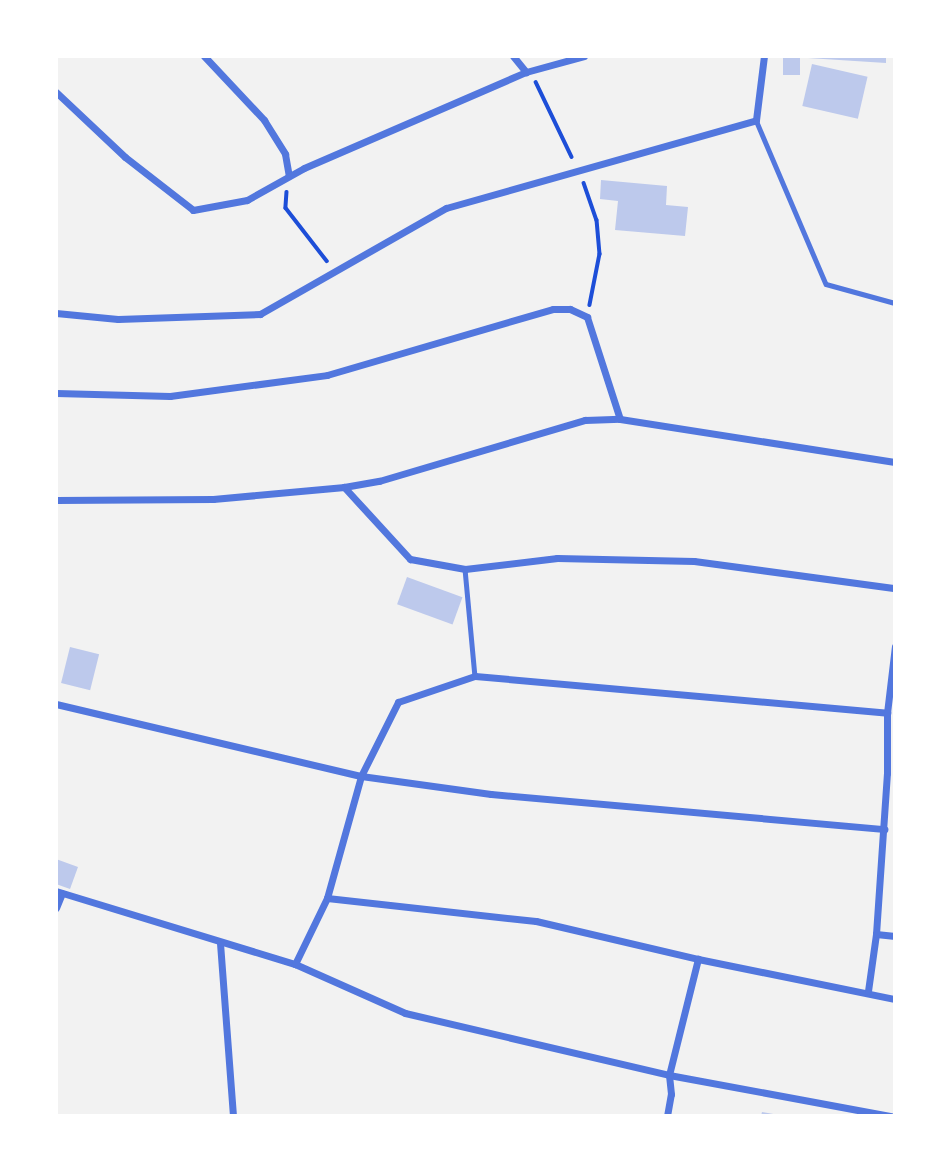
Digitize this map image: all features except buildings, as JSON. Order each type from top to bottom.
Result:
[{"type":"street","points":[[204,56],[264,120],[285,154],[289,176]]},
{"type":"street","points":[[513,56],[526,72]]},
{"type":"street","points":[[56,92],[125,157],[193,210],[247,200],[289,176],[526,72],[584,56]]},
{"type":"street","points":[[56,313],[118,318],[260,314],[446,208],[757,120],[764,56]]},
{"type":"street","points":[[56,393],[170,396],[327,375],[553,309],[570,309],[587,317],[620,419]]},
{"type":"street","points":[[56,500],[214,499],[344,487],[379,481],[585,420],[620,419],[895,462]]},
{"type":"street","points":[[344,487],[410,559],[465,569],[557,558],[694,561],[895,588]]},
{"type":"street","points":[[868,991],[891,773],[887,713],[895,646]]},
{"type":"street","points":[[295,964],[327,898],[360,776],[398,702],[475,676],[887,713]]},
{"type":"street","points":[[56,704],[360,776],[491,794],[884,829]]},
{"type":"street","points":[[56,908],[59,892],[295,964],[405,1013],[669,1075],[891,1116]]},
{"type":"street","points":[[327,898],[536,921],[698,959],[868,991],[895,999]]},
{"type":"street","points":[[876,934],[895,936]]},
{"type":"street","points":[[220,943],[233,1116]]},
{"type":"street","points":[[667,1116],[671,1094],[669,1075],[698,959]]},
{"type":"lane","points":[[757,120],[826,284],[895,303]]},
{"type":"lane","points":[[465,569],[475,676]]},
{"type":"path","points":[[526,72],[537,82],[551,107],[597,220],[600,254],[587,317]]},
{"type":"path","points":[[286,208],[335,271]]}]
